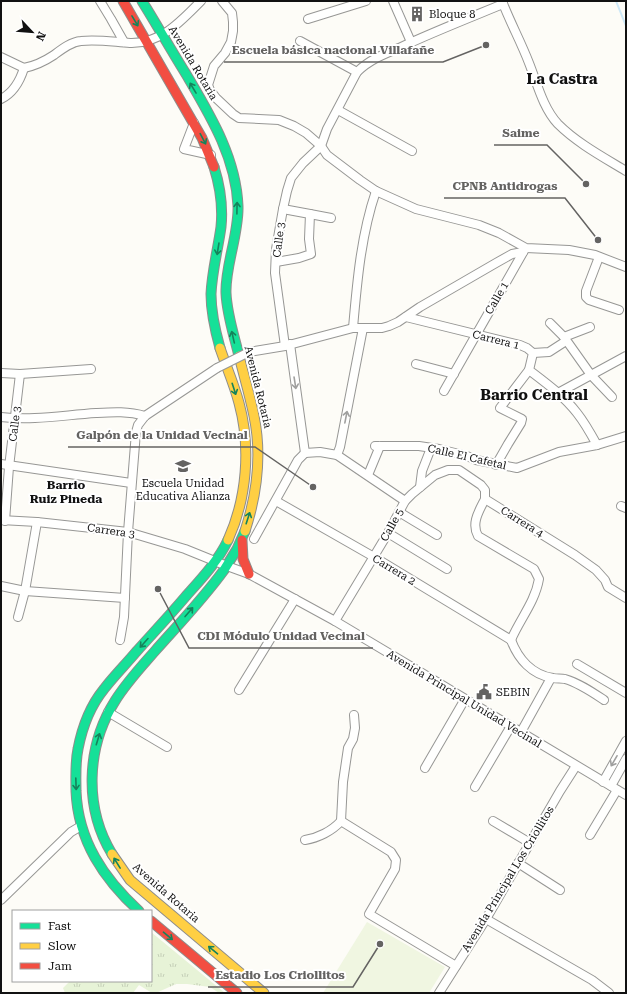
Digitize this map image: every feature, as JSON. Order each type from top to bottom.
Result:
[{"type":"main road","name":"Avenida Rotaria","points":[[123,1],[211,155],[218,182],[222,211],[213,275],[212,313],[239,404],[245,454],[245,475],[238,513],[228,542],[216,562],[104,689],[93,706],[78,749],[76,767],[77,805],[84,836],[92,856],[120,893],[138,910]]},
{"type":"main road","name":"Avenida Rotaria","points":[[142,1],[224,143],[233,172],[238,206],[226,292],[228,313],[257,433],[258,475],[243,534],[227,566],[132,678],[108,712],[97,742],[91,771],[93,803],[101,835],[119,867],[130,880],[264,993]]},
{"type":"main road","points":[[243,534],[242,553],[244,565],[249,574]]},
{"type":"main road","points":[[152,922],[237,993]]},
{"type":"street","points":[[100,1],[112,19],[124,42]]},
{"type":"street","points":[[1,57],[24,68],[53,56],[65,46],[80,40],[146,42],[162,36],[175,26],[201,1]]},
{"type":"street","points":[[222,1],[232,13],[233,31],[231,42],[225,53],[214,66],[208,85],[210,90],[226,109],[239,118],[279,120],[306,133],[321,146],[327,155],[376,190],[416,209],[479,225],[499,233],[525,250]]},
{"type":"street","points":[[308,19],[366,1]]},
{"type":"street","points":[[393,1],[410,42]]},
{"type":"street","points":[[321,146],[327,129],[357,72],[364,64],[410,42],[503,3],[538,88],[549,111],[557,122],[564,130],[590,149],[626,171]]},
{"type":"street","points":[[300,41],[357,72]]},
{"type":"street","points":[[1,99],[13,91],[24,68]]},
{"type":"street","points":[[338,110],[412,150]]},
{"type":"street","points":[[194,123],[184,149],[211,155]]},
{"type":"street","name":"Calle 3","points":[[305,453],[275,273],[276,249],[283,209],[291,178],[303,163],[321,146]]},
{"type":"street","points":[[353,328],[362,248],[368,217],[376,190]]},
{"type":"street","points":[[283,209],[331,218]]},
{"type":"street","points":[[276,262],[299,258],[311,254],[309,239],[310,214]]},
{"type":"street","points":[[121,638],[125,598],[131,483],[136,432],[138,425],[145,416],[217,368],[249,352],[288,345],[353,328],[389,326],[512,254],[525,250],[569,250],[599,257],[626,267]]},
{"type":"street","name":"Calle 1","points":[[444,390],[525,250]]},
{"type":"street","points":[[599,257],[586,292],[586,297],[589,300],[619,310]]},
{"type":"street","name":"Carrera 1","points":[[406,317],[527,348],[533,353],[529,370]]},
{"type":"street","points":[[550,323],[565,339],[591,375],[612,397]]},
{"type":"street","points":[[533,353],[549,352],[565,339],[590,327]]},
{"type":"street","points":[[337,455],[340,447],[363,328]]},
{"type":"street","points":[[558,393],[626,356]]},
{"type":"street","points":[[416,364],[454,374]]},
{"type":"street","points":[[1,373],[20,374],[91,369]]},
{"type":"street","points":[[496,465],[522,424],[522,419],[500,408],[529,370],[558,393],[578,414],[597,445]]},
{"type":"street","name":"Calle 3","points":[[3,520],[5,466],[16,419],[20,374]]},
{"type":"street","points":[[1,417],[34,419],[66,415],[117,412],[129,412],[145,416]]},
{"type":"street","name":"Calle El Cafetal","points":[[368,475],[378,446],[419,446],[456,453],[496,465],[517,468],[559,452],[597,445],[626,436]]},
{"type":"street","points":[[420,487],[422,471],[431,448]]},
{"type":"street","points":[[254,539],[298,460],[305,453],[320,452],[337,455],[405,501]]},
{"type":"street","points":[[5,466],[131,483]]},
{"type":"street","points":[[420,487],[435,475],[448,470],[459,470],[481,485],[485,490],[485,499],[474,524],[475,531],[478,536],[534,569],[540,580],[537,590],[512,640],[519,657],[532,670],[552,678],[564,678],[604,700]]},
{"type":"street","name":"Calle 5","points":[[335,621],[388,533],[405,501],[420,487]]},
{"type":"street","name":"Carrera 4","points":[[485,499],[575,555],[596,570],[608,586],[626,598]]},
{"type":"street","name":"Carrera 2","points":[[276,501],[374,557],[512,640]]},
{"type":"street","points":[[399,512],[437,535]]},
{"type":"street","name":"Carrera 3","points":[[3,520],[37,522],[128,532],[179,547],[216,562]]},
{"type":"street","points":[[18,617],[25,591],[37,522]]},
{"type":"street","points":[[388,533],[447,569]]},
{"type":"street","name":"Avenida Principal Unidad Vecinal","points":[[216,562],[249,574],[295,598],[626,795]]},
{"type":"street","points":[[1,586],[25,591],[125,598]]},
{"type":"street","points":[[239,690],[295,598]]},
{"type":"street","points":[[577,664],[626,693]]},
{"type":"street","points":[[521,732],[552,678]]},
{"type":"street","points":[[425,768],[465,699]]},
{"type":"street","points":[[108,712],[167,747]]},
{"type":"street","points":[[304,840],[320,835],[336,826],[341,821],[343,782],[348,748],[353,739],[355,728],[354,715]]},
{"type":"street","points":[[475,787],[511,726]]},
{"type":"street","points":[[603,782],[626,741]]},
{"type":"street","points":[[590,835],[614,788],[626,759]]},
{"type":"street","name":"Avenida Principal Los Criollitos","points":[[440,993],[486,919],[576,766]]},
{"type":"street","points":[[341,821],[391,852],[396,860],[396,869],[369,914],[456,966]]},
{"type":"street","points":[[493,821],[530,843]]},
{"type":"street","points":[[1,900],[71,832],[81,826]]},
{"type":"street","points":[[518,863],[560,890]]},
{"type":"street","points":[[486,919],[592,980],[609,993]]},
{"type":"green space","points":[[367,922],[445,967],[429,993],[323,993]]},
{"type":"green space","points":[[152,933],[225,993],[219,993],[210,987],[187,984],[176,984],[156,993],[152,993],[139,985],[133,993],[65,993],[63,988],[69,982],[152,982]]},
{"type":"waterway","points":[[616,1],[626,26]]},
{"type":"traffic: fast","points":[[142,1],[204,105],[220,137],[232,170],[236,188],[238,217],[226,283],[226,293],[229,317],[239,356]]},
{"type":"traffic: fast","points":[[214,167],[218,182],[222,219],[213,277],[211,301],[216,334],[220,348]]},
{"type":"traffic: fast","points":[[112,854],[103,836],[93,798],[92,778],[94,757],[98,738],[105,719],[119,694],[129,681],[216,581],[237,549],[245,531]]},
{"type":"traffic: fast","points":[[138,910],[126,899],[104,872],[95,858],[82,826],[76,791],[76,760],[80,741],[88,717],[99,695],[204,576],[215,562],[228,540]]},
{"type":"traffic: slow","points":[[220,348],[239,403],[243,420],[246,455],[243,490],[228,540]]},
{"type":"traffic: slow","points":[[239,356],[254,416],[258,445],[257,474],[253,503],[245,531]]},
{"type":"traffic: slow","points":[[112,854],[130,880],[264,993]]},
{"type":"traffic: jam","points":[[123,1],[202,138],[214,167]]},
{"type":"traffic: jam","points":[[242,540],[243,559],[249,574]]},
{"type":"traffic: jam","points":[[152,922],[237,993]]},
{"type":"place","name":"Bloque 8","points":[[417,14]]},
{"type":"place","name":"Escuela básica nacional Villafañe","points":[[486,45]]},
{"type":"place","name":"Saime","points":[[586,184]]},
{"type":"place","name":"CPNB Antidrogas","points":[[598,240]]},
{"type":"place","name":"Escuela Unidad Educativa Alianza","points":[[183,466]]},
{"type":"place","name":"Galpón de la Unidad Vecinal","points":[[313,487]]},
{"type":"place","name":"CDI Módulo Unidad Vecinal","points":[[158,589]]},
{"type":"place","name":"SEBIN","points":[[484,692]]},
{"type":"place","name":"Estadio Los Criollitos","points":[[380,944]]},
{"type":"district","name":"La Castra","points":[[562,79]]},
{"type":"district","name":"Barrio Central","points":[[534,395]]},
{"type":"district","name":"Barrio Ruiz Pineda","points":[[66,492]]}]
